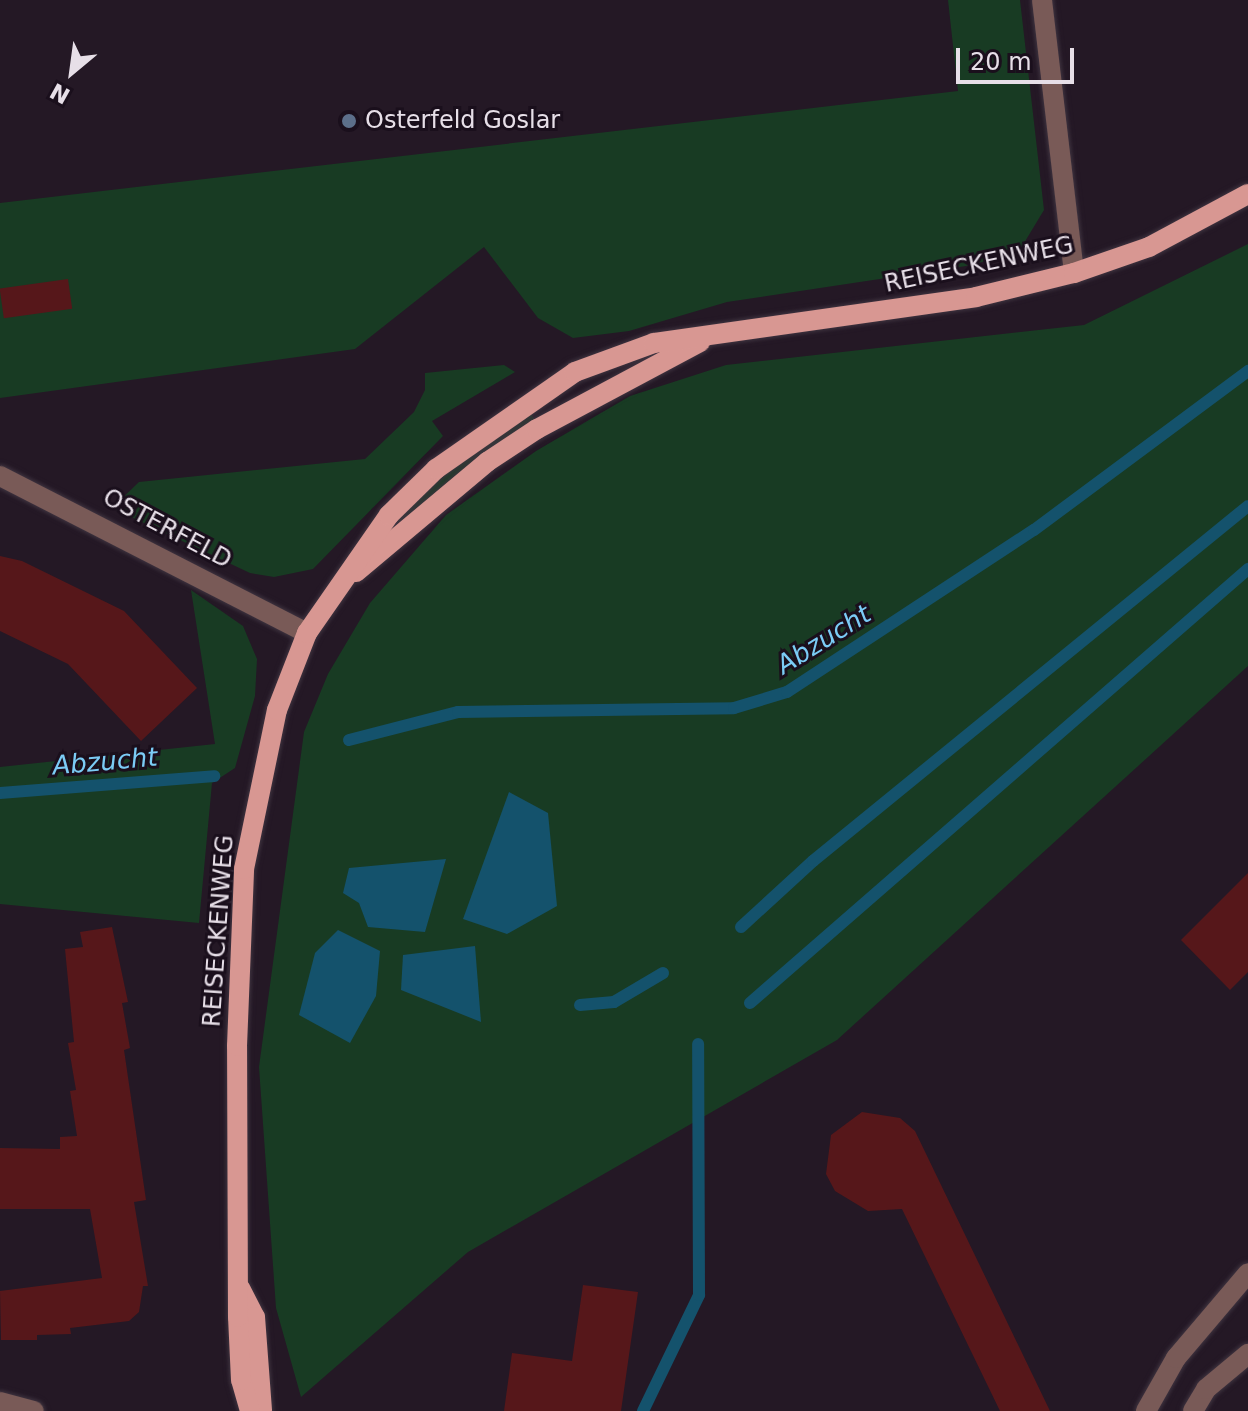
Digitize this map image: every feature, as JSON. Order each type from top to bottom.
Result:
[{"type":"main road","name":"REISECKENWEG","points":[[250,1411],[241,1380],[237,1046],[244,869],[277,710],[307,633],[332,593],[406,497],[466,446],[544,391],[575,372],[654,343],[707,338],[976,297],[1074,273],[1149,247],[1248,194]]},
{"type":"main road","name":"REISECKENWEG","points":[[332,593],[487,462],[559,414],[707,338]]},
{"type":"main road","name":"REISECKENWEG","points":[[240,1288],[255,1317],[262,1411]]},
{"type":"street","points":[[1042,0],[1074,273]]},
{"type":"street","name":"OSTERFELD","points":[[0,476],[307,633]]},
{"type":"street","points":[[1146,1411],[1176,1358],[1248,1273]]},
{"type":"street","points":[[1193,1411],[1206,1389],[1248,1354]]},
{"type":"street","points":[[0,1402],[34,1411]]},
{"type":"green space","points":[[948,0],[1020,0],[1044,210],[1018,253],[966,266],[727,302],[629,331],[573,338],[538,318],[484,247],[355,349],[0,398],[0,203],[958,91]]},
{"type":"green space","points":[[1248,244],[1248,666],[837,1040],[468,1252],[301,1397],[276,1308],[259,1067],[304,732],[328,674],[370,603],[446,515],[536,451],[630,396],[726,365],[1084,325]]},
{"type":"green space","points":[[504,365],[515,372],[432,421],[443,436],[313,569],[274,577],[250,573],[112,508],[139,482],[365,459],[414,412],[425,390],[425,373]]},
{"type":"green space","points":[[529,410],[536,422],[404,526],[394,518],[435,478]]},
{"type":"green space","points":[[191,590],[243,626],[257,659],[255,696],[235,768],[212,783],[199,923],[0,904],[0,767],[215,744]]},
{"type":"water","points":[[509,792],[548,813],[557,906],[507,934],[463,919]]},
{"type":"water","points":[[446,859],[425,932],[368,927],[359,903],[343,893],[349,868]]},
{"type":"water","points":[[338,930],[380,951],[376,996],[350,1043],[299,1015],[315,953]]},
{"type":"water","points":[[475,946],[481,1022],[401,990],[403,955]]},
{"type":"building","points":[[68,279],[72,309],[4,318],[0,289]]},
{"type":"building","points":[[0,556],[22,561],[124,611],[197,688],[141,741],[68,664],[0,631]]},
{"type":"building","points":[[1248,873],[1248,972],[1230,990],[1181,940]]},
{"type":"building","points":[[112,927],[128,1002],[122,1003],[130,1048],[124,1050],[146,1200],[134,1202],[148,1286],[143,1286],[139,1312],[129,1321],[70,1328],[71,1334],[37,1335],[37,1340],[1,1340],[0,1291],[102,1278],[90,1209],[0,1209],[0,1148],[60,1149],[60,1137],[77,1136],[70,1091],[76,1090],[68,1043],[74,1042],[65,949],[83,947],[80,932]]},
{"type":"building","points":[[862,1112],[900,1118],[915,1131],[1050,1411],[1000,1411],[902,1209],[868,1211],[835,1191],[826,1174],[831,1135]]},
{"type":"building","points":[[583,1285],[638,1292],[621,1411],[504,1411],[512,1353],[572,1361]]},
{"type":"waterway","name":"Abzucht","points":[[349,740],[458,712],[734,708],[787,692],[1034,530],[1248,371]]},
{"type":"waterway","points":[[741,927],[813,861],[1248,506]]},
{"type":"waterway","points":[[750,1003],[1248,569]]},
{"type":"waterway","name":"Abzucht","points":[[0,793],[214,776]]},
{"type":"waterway","points":[[580,1005],[614,1002],[663,973]]},
{"type":"waterway","points":[[643,1411],[699,1295],[698,1044]]},
{"type":"place","name":"Osterfeld Goslar","points":[[349,121]]}]
